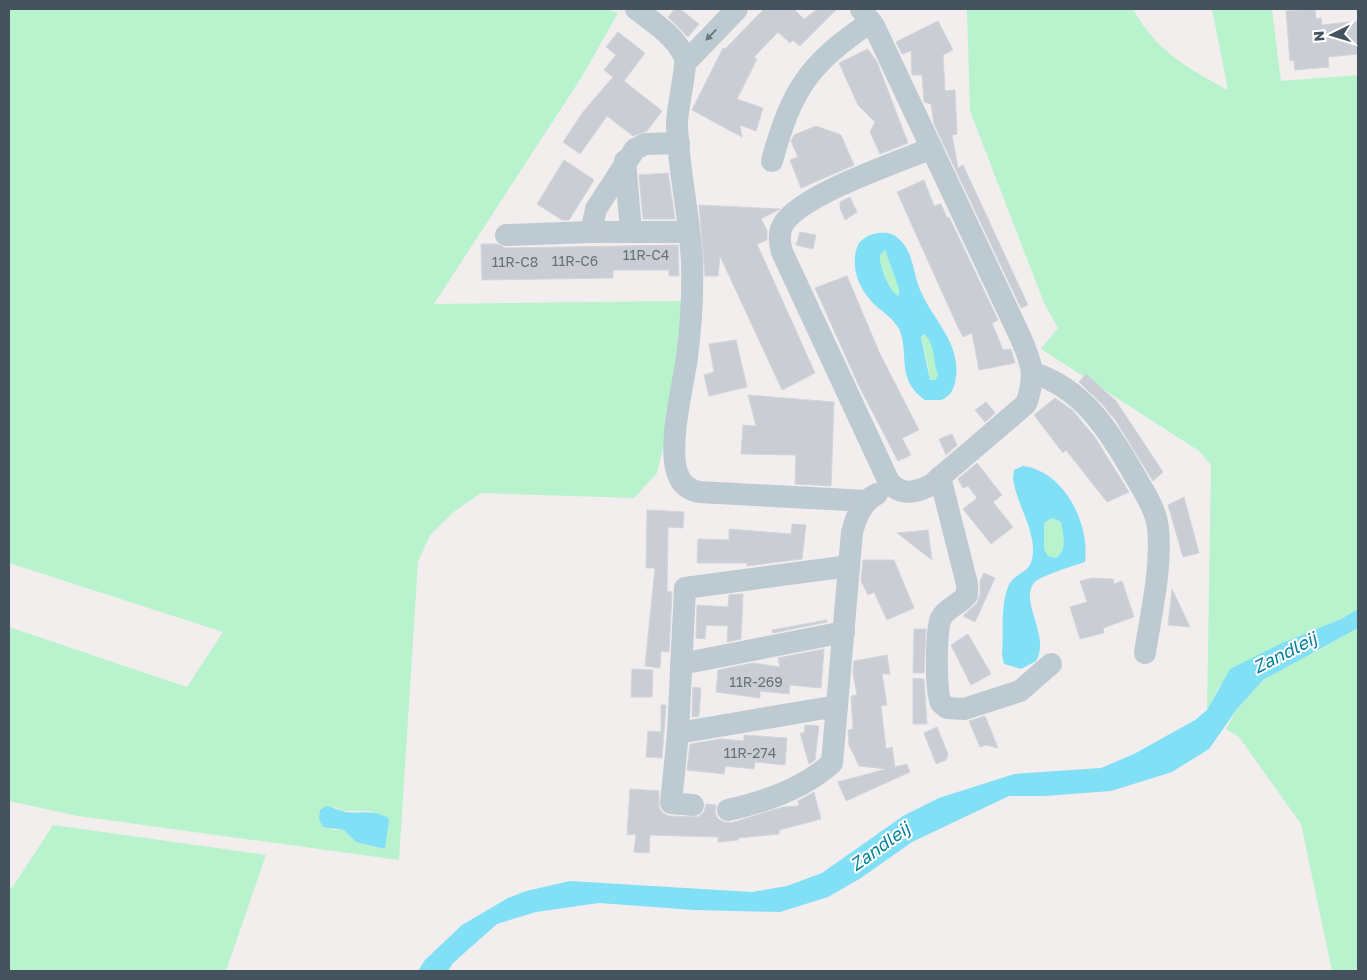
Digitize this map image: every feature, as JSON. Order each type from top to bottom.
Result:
[{"type":"lane","points":[[636,9],[666,33],[677,46],[686,62]]},
{"type":"lane","points":[[736,9],[686,62],[679,99],[679,143],[689,232],[692,292],[687,355],[674,447],[679,478],[690,490],[699,492],[867,501],[894,488]]},
{"type":"lane","points":[[772,161],[783,122],[805,78],[866,15],[932,148],[1019,334],[1031,362],[1033,373],[1032,389],[1026,404],[931,485],[920,490],[903,492],[894,488],[889,482],[782,252],[780,232],[789,217],[799,207],[852,181],[932,148]]},
{"type":"lane","points":[[591,232],[596,209],[625,161],[635,149],[645,144],[679,143]]},
{"type":"lane","points":[[625,161],[631,231]]},
{"type":"lane","points":[[506,235],[631,231],[689,232]]},
{"type":"lane","points":[[1033,373],[1065,387],[1104,424],[1155,514],[1159,539],[1158,564],[1145,653]]},
{"type":"lane","points":[[940,477],[967,584],[967,596],[962,602],[950,608],[941,618],[936,677],[940,703],[947,708],[964,709],[1020,691],[1051,664]]},
{"type":"lane","points":[[728,810],[796,788],[821,773],[832,763],[852,532],[858,514],[867,501]]},
{"type":"lane","points":[[693,805],[671,803],[678,733],[685,588],[849,566]]},
{"type":"lane","points":[[681,664],[844,632]]},
{"type":"lane","points":[[678,733],[837,706]]},
{"type":"green space","points":[[9,9],[608,9],[618,13],[583,75],[434,304],[682,301],[670,419],[657,473],[634,498],[481,493],[455,511],[430,535],[418,562],[399,860],[78,816],[9,801],[9,627],[187,687],[223,632],[9,563]],"holes":[[[334,807],[343,811],[370,811],[389,822],[385,849],[356,842],[344,830],[333,830]]]},
{"type":"green space","points":[[967,9],[1133,9],[1142,24],[1162,47],[1186,66],[1228,90],[1212,9],[1272,9],[1281,81],[1358,75],[1358,609],[1341,619],[1284,642],[1219,687],[1207,710],[1211,465],[1199,451],[1041,349],[1058,328],[1044,303],[970,111]]},
{"type":"green space","points":[[885,250],[899,289],[899,296],[895,294],[888,284],[883,271],[880,255]]},
{"type":"green space","points":[[925,334],[929,338],[934,354],[938,375],[935,380],[930,380],[921,337]]},
{"type":"green space","points":[[1052,518],[1061,522],[1063,537],[1062,552],[1055,558],[1048,556],[1044,549],[1044,523]]},
{"type":"green space","points":[[1358,628],[1358,971],[1332,971],[1301,824],[1239,737],[1226,729],[1237,709],[1263,680]]},
{"type":"green space","points":[[53,825],[266,855],[226,971],[9,971],[9,887],[12,888]]},
{"type":"water","points":[[874,234],[892,234],[904,244],[908,250],[921,292],[951,346],[955,357],[955,383],[950,393],[941,400],[925,400],[910,384],[898,327],[876,306],[858,281],[855,266],[857,247],[864,239]],"holes":[[[885,250],[899,289],[899,296],[895,294],[888,284],[883,271],[880,255]],[[924,334],[931,343],[938,375],[935,380],[930,380],[921,337]]]},
{"type":"water","points":[[1023,466],[1038,470],[1062,488],[1078,516],[1083,531],[1085,547],[1085,562],[1050,574],[1034,583],[1030,591],[1030,599],[1040,641],[1040,651],[1036,661],[1021,669],[1004,664],[1002,655],[1003,612],[1008,587],[1030,565],[1033,552],[1031,533],[1015,487],[1014,470]],"holes":[[[1052,518],[1061,522],[1063,547],[1062,552],[1055,558],[1048,556],[1044,549],[1044,523]]]},
{"type":"water","name":"Zandleij","points":[[1358,609],[1358,628],[1263,680],[1237,709],[1209,749],[1172,772],[1111,791],[1045,796],[1009,796],[912,842],[861,878],[828,897],[780,912],[694,910],[599,903],[536,912],[497,924],[453,963],[448,971],[418,971],[425,960],[462,925],[508,898],[526,891],[570,881],[752,892],[787,886],[822,873],[903,816],[939,798],[1014,774],[1101,768],[1134,754],[1195,720],[1207,710],[1230,669],[1284,642],[1341,619]]},
{"type":"water","points":[[326,806],[345,812],[367,812],[383,815],[388,818],[385,849],[356,842],[344,830],[323,827],[319,819],[320,810]]},
{"type":"building","points":[[675,9],[680,9],[699,24],[688,37],[668,17]]},
{"type":"building","points":[[764,9],[794,9],[804,19],[818,9],[837,9],[800,46],[793,40],[790,43],[778,32],[754,57],[757,59],[737,99],[763,108],[756,131],[740,125],[742,137],[692,110],[723,48],[725,49]]},
{"type":"building","points":[[1315,9],[1316,19],[1321,18],[1322,25],[1358,21],[1358,54],[1328,57],[1329,67],[1295,70],[1294,60],[1290,61],[1286,11]]},
{"type":"building","points":[[938,21],[953,50],[943,55],[945,91],[955,90],[957,134],[952,135],[958,168],[963,165],[1028,305],[1021,308],[934,124],[931,104],[924,102],[922,75],[912,75],[911,51],[902,54],[896,42]]},
{"type":"building","points":[[618,32],[645,53],[624,81],[662,111],[647,131],[633,136],[607,116],[580,154],[563,142],[583,112],[613,77],[604,70],[616,55],[606,47]]},
{"type":"building","points":[[868,49],[877,62],[908,143],[880,154],[870,132],[875,122],[858,105],[839,63]]},
{"type":"building","points":[[816,126],[841,135],[854,165],[801,188],[790,160],[798,157],[791,141],[794,135]]},
{"type":"building","points":[[564,160],[594,180],[569,220],[562,220],[537,204]]},
{"type":"building","points":[[668,173],[675,219],[643,219],[639,175]]},
{"type":"building","points":[[924,180],[934,206],[941,204],[947,218],[949,217],[998,320],[992,323],[1003,350],[1011,349],[1015,363],[979,370],[972,333],[963,337],[897,192]]},
{"type":"building","points":[[850,197],[857,212],[845,220],[840,208],[840,202]]},
{"type":"building","points":[[699,205],[780,209],[761,219],[767,230],[767,240],[757,244],[815,373],[782,390],[720,256],[718,276],[705,276]]},
{"type":"building","points":[[800,232],[816,235],[813,249],[796,245]]},
{"type":"building","points":[[481,244],[497,244],[506,248],[678,245],[679,276],[669,276],[669,270],[613,270],[613,278],[482,280]]},
{"type":"building","points":[[847,276],[880,354],[919,430],[902,438],[911,455],[898,461],[859,386],[815,288]]},
{"type":"building","points":[[736,340],[747,387],[709,396],[704,375],[714,372],[709,344]]},
{"type":"building","points":[[1086,374],[1116,401],[1163,472],[1153,481],[1116,421],[1103,405],[1079,382]]},
{"type":"building","points":[[748,395],[834,402],[831,486],[795,484],[796,455],[741,454],[743,425],[756,426]]},
{"type":"building","points":[[1055,398],[1072,410],[1094,436],[1129,492],[1107,502],[1066,450],[1063,453],[1034,415]]},
{"type":"building","points":[[986,402],[995,413],[985,422],[975,410]]},
{"type":"building","points":[[952,434],[957,445],[946,455],[939,439]]},
{"type":"building","points":[[977,463],[1002,495],[993,502],[1013,527],[991,544],[963,509],[977,498],[968,486],[963,488],[958,479]]},
{"type":"building","points":[[1184,497],[1199,553],[1183,557],[1168,505]]},
{"type":"building","points":[[647,510],[684,512],[683,528],[668,527],[667,591],[672,592],[669,652],[661,651],[660,668],[645,666],[655,568],[646,568]]},
{"type":"building","points":[[792,524],[806,525],[802,559],[747,566],[747,563],[697,563],[698,539],[729,540],[729,529],[791,534]]},
{"type":"building","points":[[928,530],[932,560],[897,533]]},
{"type":"building","points":[[863,560],[894,560],[914,608],[887,620],[874,592],[868,595],[861,581]]},
{"type":"building","points":[[984,573],[995,578],[975,622],[963,616],[977,603],[980,595],[980,581]]},
{"type":"building","points":[[1092,578],[1113,579],[1114,584],[1122,581],[1134,617],[1103,628],[1104,633],[1080,639],[1070,607],[1087,602],[1080,581]]},
{"type":"building","points":[[1172,589],[1190,627],[1168,625]]},
{"type":"building","points":[[743,594],[741,639],[727,642],[728,626],[706,625],[705,639],[696,638],[697,605],[728,607],[729,595]]},
{"type":"building","points":[[827,620],[827,622],[773,633],[772,630]]},
{"type":"building","points":[[914,629],[926,629],[924,673],[913,673]]},
{"type":"building","points":[[968,634],[991,674],[971,685],[951,645]]},
{"type":"building","points":[[824,649],[821,688],[790,685],[789,694],[760,691],[760,698],[716,692],[718,670],[753,663],[780,667],[778,658]]},
{"type":"building","points":[[887,655],[890,674],[882,674],[887,705],[881,706],[886,749],[892,747],[895,767],[907,764],[910,772],[846,801],[838,782],[886,769],[859,766],[849,745],[848,730],[853,729],[851,696],[857,695],[853,673],[854,661]]},
{"type":"building","points":[[632,669],[653,670],[652,697],[631,697]]},
{"type":"building","points":[[913,678],[924,679],[927,724],[913,724]]},
{"type":"building","points":[[693,687],[701,688],[699,716],[692,717]]},
{"type":"building","points":[[661,705],[666,705],[662,758],[646,757],[648,731],[661,732]]},
{"type":"building","points":[[985,716],[998,748],[986,745],[980,747],[969,721]]},
{"type":"building","points":[[805,725],[819,726],[815,760],[809,764],[800,733],[804,733]]},
{"type":"building","points":[[937,727],[948,754],[946,760],[936,764],[924,733]]},
{"type":"building","points":[[744,735],[787,738],[785,765],[755,762],[754,769],[725,766],[724,774],[687,770],[690,744],[721,739],[744,741]]},
{"type":"building","points":[[630,789],[659,791],[659,808],[669,816],[698,817],[704,812],[706,804],[716,805],[715,813],[718,819],[731,823],[783,807],[799,806],[798,801],[814,792],[821,819],[779,830],[779,834],[718,842],[718,837],[650,835],[649,853],[634,852],[636,834],[627,835]]}]
